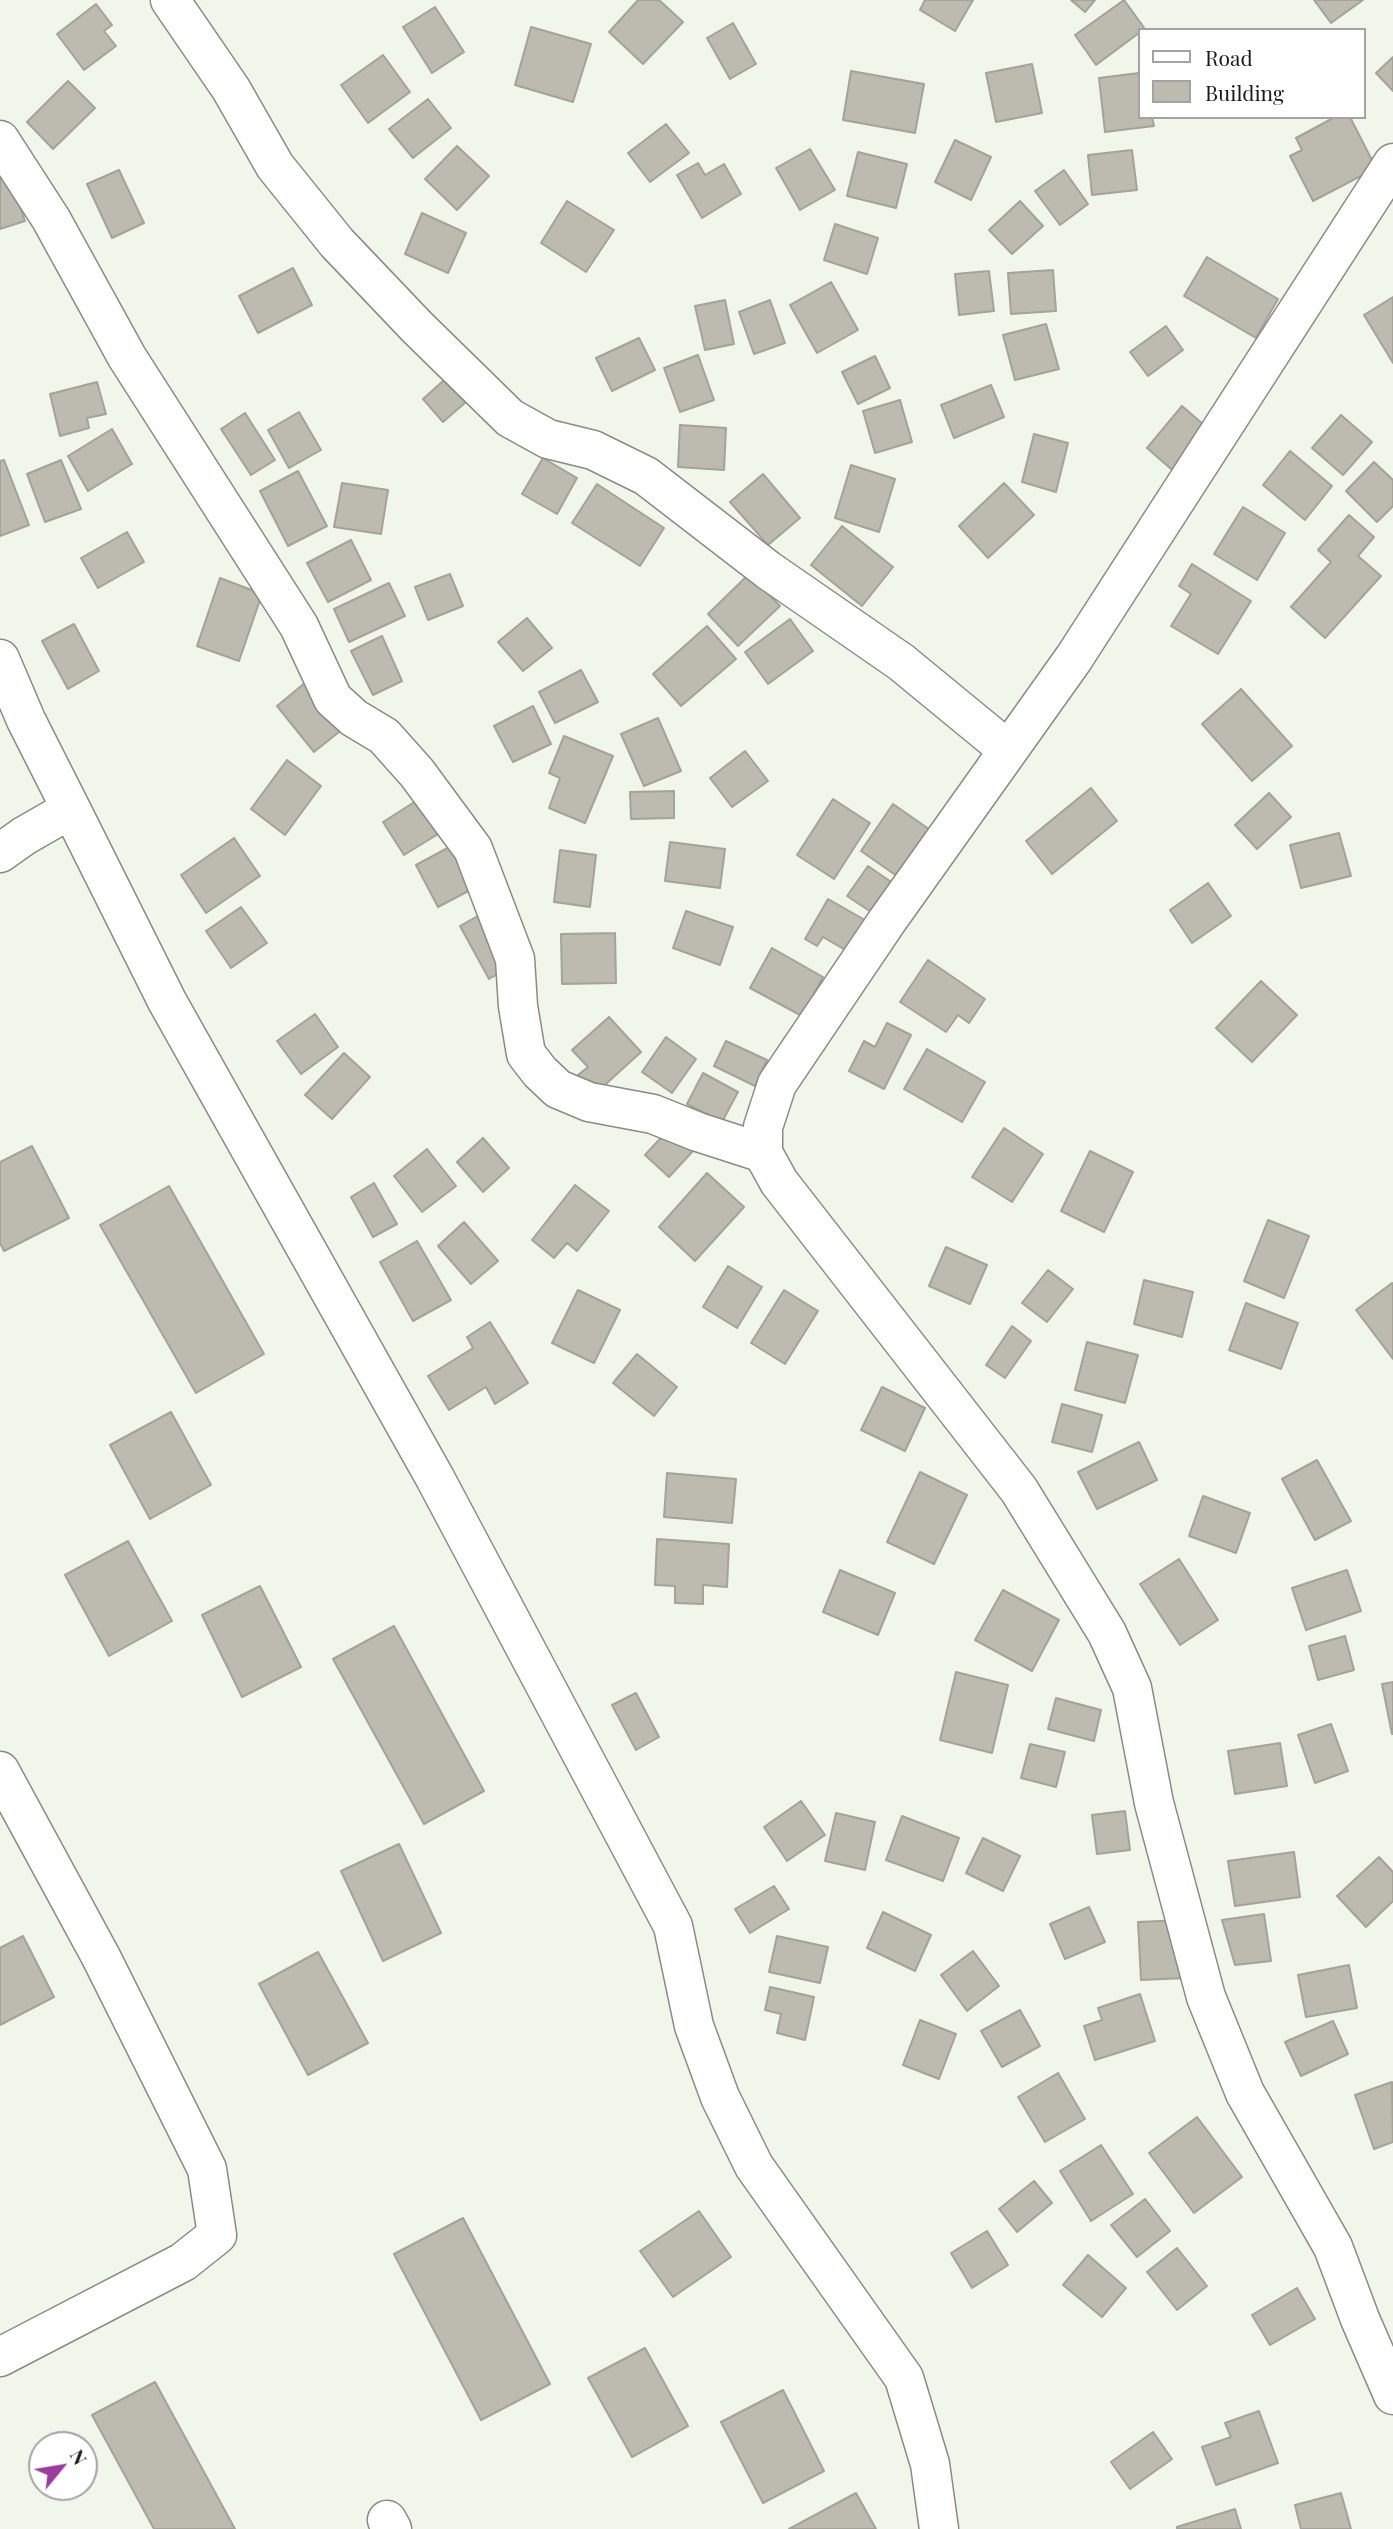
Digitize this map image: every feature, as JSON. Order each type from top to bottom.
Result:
[{"type":"street","points":[[170,0],[231,89],[275,166],[329,233],[417,327],[510,418],[548,439],[593,450],[646,476],[768,570],[901,663],[1008,750]]},
{"type":"street","points":[[0,140],[51,219],[127,357],[299,626],[334,699],[354,718],[384,736],[417,773],[473,849],[515,959],[518,1006],[526,1054],[558,1089],[589,1102],[653,1114],[763,1153]]},
{"type":"street","points":[[1393,163],[1074,658],[887,921],[777,1084],[763,1127],[763,1153],[779,1182],[1019,1490],[1107,1633],[1132,1688],[1154,1803],[1206,1997],[1245,2093],[1333,2247],[1393,2395]]},
{"type":"street","points":[[0,659],[26,720],[167,1001],[441,1490],[673,1926],[694,2026],[720,2097],[754,2166],[904,2378],[930,2464],[939,2529]]},
{"type":"street","points":[[0,853],[71,809]]},
{"type":"street","points":[[0,1771],[101,1957],[207,2169],[217,2235],[183,2262],[0,2357]]},
{"type":"building","points":[[638,0],[659,0],[683,22],[643,64],[609,32]]},
{"type":"building","points":[[925,0],[973,0],[955,31],[920,10]]},
{"type":"building","points":[[1071,0],[1095,0],[1085,12]]},
{"type":"building","points":[[1124,0],[1144,28],[1138,28],[1138,34],[1096,65],[1075,35]]},
{"type":"building","points":[[1314,0],[1363,0],[1331,23]]},
{"type":"building","points":[[96,4],[112,25],[104,31],[116,46],[84,70],[57,34]]},
{"type":"building","points":[[435,7],[464,52],[432,73],[403,27]]},
{"type":"building","points":[[733,23],[756,64],[730,79],[707,38]]},
{"type":"building","points":[[531,27],[591,44],[573,102],[515,85]]},
{"type":"building","points":[[383,55],[410,92],[368,123],[341,85]]},
{"type":"building","points":[[1393,57],[1393,91],[1376,73]]},
{"type":"building","points":[[1032,64],[1042,113],[996,122],[986,73]]},
{"type":"building","points":[[851,71],[924,84],[915,133],[843,120]]},
{"type":"building","points":[[1138,73],[1138,119],[1152,119],[1154,126],[1105,132],[1099,78]]},
{"type":"building","points":[[68,81],[95,108],[53,149],[27,122]]},
{"type":"building","points":[[428,99],[451,128],[413,158],[389,129]]},
{"type":"building","points":[[1331,119],[1351,119],[1376,168],[1313,201],[1290,156],[1302,150],[1296,138]]},
{"type":"building","points":[[666,124],[689,153],[650,182],[628,153]]},
{"type":"building","points":[[955,140],[991,157],[971,200],[935,182]]},
{"type":"building","points":[[457,146],[489,176],[457,210],[425,179]]},
{"type":"building","points":[[810,149],[835,190],[800,210],[776,168]]},
{"type":"building","points":[[1132,150],[1137,190],[1092,195],[1088,155]]},
{"type":"building","points":[[858,152],[907,164],[896,208],[847,196]]},
{"type":"building","points":[[698,163],[705,175],[724,164],[741,194],[702,218],[677,175]]},
{"type":"building","points":[[7,167],[25,221],[0,229],[0,169]]},
{"type":"building","points":[[119,170],[144,223],[112,238],[87,184]]},
{"type":"building","points":[[1064,170],[1088,204],[1060,225],[1035,191]]},
{"type":"building","points":[[567,201],[614,230],[586,272],[541,243]]},
{"type":"building","points":[[1020,201],[1043,226],[1012,254],[989,230]]},
{"type":"building","points":[[422,213],[466,233],[448,273],[405,254]]},
{"type":"building","points":[[835,224],[878,238],[867,274],[824,260]]},
{"type":"building","points":[[1207,257],[1278,299],[1256,338],[1184,296]]},
{"type":"building","points":[[293,268],[312,305],[258,333],[239,296]]},
{"type":"building","points":[[1053,270],[1056,311],[1011,314],[1008,273]]},
{"type":"building","points":[[989,271],[994,311],[959,315],[955,274]]},
{"type":"building","points":[[831,282],[858,330],[817,353],[790,305]]},
{"type":"building","points":[[1393,297],[1393,363],[1364,315]]},
{"type":"building","points":[[725,300],[734,344],[705,350],[695,306]]},
{"type":"building","points":[[770,300],[785,343],[754,354],[739,312]]},
{"type":"building","points":[[1046,324],[1059,369],[1015,380],[1003,335]]},
{"type":"building","points":[[1166,326],[1183,350],[1148,376],[1130,352]]},
{"type":"building","points":[[639,338],[655,370],[612,391],[596,358]]},
{"type":"building","points":[[698,355],[714,400],[680,412],[664,368]]},
{"type":"building","points":[[875,356],[890,388],[858,404],[842,372]]},
{"type":"building","points":[[453,372],[474,395],[443,422],[423,399]]},
{"type":"building","points":[[97,382],[106,414],[87,418],[89,428],[60,436],[50,394]]},
{"type":"building","points":[[991,385],[1004,417],[954,438],[941,405]]},
{"type":"building","points":[[900,400],[912,442],[875,453],[863,411]]},
{"type":"building","points":[[1182,406],[1204,425],[1178,475],[1147,448]]},
{"type":"building","points":[[299,412],[321,450],[289,468],[268,430]]},
{"type":"building","points":[[245,413],[275,460],[251,475],[221,429]]},
{"type":"building","points":[[1341,415],[1372,442],[1343,475],[1312,448]]},
{"type":"building","points":[[680,425],[726,428],[724,470],[678,467]]},
{"type":"building","points":[[112,429],[132,464],[88,491],[68,456]]},
{"type":"building","points":[[1034,434],[1068,443],[1056,492],[1022,482]]},
{"type":"building","points":[[1290,451],[1332,486],[1305,520],[1263,485]]},
{"type":"building","points":[[543,458],[577,478],[557,514],[522,494]]},
{"type":"building","points":[[4,460],[29,525],[0,536],[0,461]]},
{"type":"building","points":[[61,460],[81,509],[45,522],[27,474]]},
{"type":"building","points":[[1374,462],[1393,480],[1393,506],[1377,522],[1346,491]]},
{"type":"building","points":[[851,465],[895,479],[879,532],[835,518]]},
{"type":"building","points":[[298,471],[327,526],[288,546],[260,491]]},
{"type":"building","points":[[763,474],[800,518],[768,545],[730,502]]},
{"type":"building","points":[[342,483],[388,490],[381,534],[334,527]]},
{"type":"building","points":[[1004,483],[1034,515],[988,558],[959,526]]},
{"type":"building","points":[[597,484],[664,528],[640,566],[572,523]]},
{"type":"building","points":[[1243,507],[1285,533],[1257,580],[1214,554]]},
{"type":"building","points":[[1349,515],[1374,537],[1358,556],[1381,576],[1325,638],[1291,607],[1331,562],[1318,550]]},
{"type":"building","points":[[842,526],[893,567],[862,606],[811,565]]},
{"type":"building","points":[[127,532],[144,562],[98,588],[81,558]]},
{"type":"building","points":[[351,540],[371,580],[328,602],[307,563]]},
{"type":"building","points":[[1192,564],[1251,601],[1218,654],[1171,626],[1191,594],[1179,586]]},
{"type":"building","points":[[450,574],[463,606],[428,620],[415,587]]},
{"type":"building","points":[[749,574],[780,606],[738,646],[708,614]]},
{"type":"building","points":[[220,578],[262,594],[239,661],[197,646]]},
{"type":"building","points":[[389,583],[405,616],[349,642],[334,609]]},
{"type":"building","points":[[527,618],[552,648],[523,671],[498,642]]},
{"type":"building","points":[[790,619],[813,651],[768,684],[745,652]]},
{"type":"building","points":[[74,624],[99,671],[68,689],[42,641]]},
{"type":"building","points":[[707,626],[736,659],[681,706],[653,674]]},
{"type":"building","points":[[382,636],[402,681],[373,695],[351,651]]},
{"type":"building","points":[[581,670],[598,702],[555,723],[539,692]]},
{"type":"building","points":[[312,677],[349,724],[314,752],[277,706]]},
{"type":"building","points":[[1241,689],[1292,746],[1252,781],[1202,724]]},
{"type":"building","points":[[533,706],[551,744],[513,762],[494,726]]},
{"type":"building","points":[[658,718],[681,771],[644,786],[621,734]]},
{"type":"building","points":[[564,736],[613,756],[585,823],[549,808],[560,778],[549,773]]},
{"type":"building","points":[[745,751],[768,781],[732,807],[710,778]]},
{"type":"building","points":[[287,760],[321,786],[285,835],[251,809]]},
{"type":"building","points":[[1091,788],[1117,821],[1052,874],[1026,841]]},
{"type":"building","points":[[674,791],[674,818],[631,819],[630,792]]},
{"type":"building","points":[[1269,793],[1291,817],[1257,849],[1235,825]]},
{"type":"building","points":[[427,794],[448,828],[404,855],[383,822]]},
{"type":"building","points":[[833,799],[870,823],[834,879],[797,855]]},
{"type":"building","points":[[893,804],[936,834],[904,881],[861,851]]},
{"type":"building","points":[[1339,833],[1351,876],[1301,888],[1290,845]]},
{"type":"building","points":[[234,838],[260,876],[206,913],[181,875]]},
{"type":"building","points":[[670,842],[725,849],[720,888],[665,881]]},
{"type":"building","points":[[455,844],[478,886],[438,907],[416,865]]},
{"type":"building","points":[[560,850],[596,855],[590,907],[554,902]]},
{"type":"building","points":[[868,866],[900,888],[880,918],[847,896]]},
{"type":"building","points":[[1208,883],[1231,916],[1192,943],[1170,910]]},
{"type":"building","points":[[828,899],[865,920],[847,951],[823,937],[817,946],[805,939]]},
{"type":"building","points":[[241,907],[267,943],[231,968],[206,931]]},
{"type":"building","points":[[686,911],[733,927],[720,965],[673,948]]},
{"type":"building","points":[[483,913],[512,966],[489,979],[460,926]]},
{"type":"building","points":[[615,933],[616,983],[562,984],[561,934]]},
{"type":"building","points":[[772,948],[823,977],[802,1016],[750,988]]},
{"type":"building","points":[[928,960],[985,999],[969,1023],[958,1015],[946,1032],[900,1002]]},
{"type":"building","points":[[1261,981],[1297,1015],[1252,1062],[1216,1028]]},
{"type":"building","points":[[315,1014],[338,1047],[301,1074],[277,1041]]},
{"type":"building","points":[[609,1017],[641,1052],[596,1093],[578,1075],[588,1067],[572,1050]]},
{"type":"building","points":[[887,1023],[911,1035],[884,1089],[849,1071],[864,1041],[875,1047]]},
{"type":"building","points":[[666,1037],[696,1059],[672,1093],[642,1072]]},
{"type":"building","points":[[726,1041],[767,1060],[755,1086],[714,1066]]},
{"type":"building","points":[[927,1049],[985,1082],[962,1122],[904,1089]]},
{"type":"building","points":[[344,1053],[370,1077],[332,1119],[305,1095]]},
{"type":"building","points":[[703,1073],[738,1092],[722,1122],[687,1104]]},
{"type":"building","points":[[670,1128],[693,1151],[669,1177],[645,1155]]},
{"type":"building","points":[[1004,1128],[1043,1154],[1012,1202],[972,1177]]},
{"type":"building","points":[[483,1138],[509,1168],[483,1192],[457,1162]]},
{"type":"building","points":[[32,1146],[69,1218],[4,1251],[0,1243],[0,1162]]},
{"type":"building","points":[[427,1149],[456,1186],[422,1212],[394,1176]]},
{"type":"building","points":[[1090,1151],[1133,1172],[1104,1232],[1061,1211]]},
{"type":"building","points":[[707,1173],[744,1207],[695,1261],[659,1227]]},
{"type":"building","points":[[374,1183],[397,1224],[373,1237],[351,1197]]},
{"type":"building","points":[[575,1185],[609,1211],[577,1251],[567,1243],[554,1258],[532,1240]]},
{"type":"building","points":[[169,1186],[264,1354],[196,1393],[100,1225]]},
{"type":"building","points":[[1268,1220],[1309,1236],[1284,1298],[1244,1281]]},
{"type":"building","points":[[464,1222],[498,1261],[471,1284],[438,1246]]},
{"type":"building","points":[[417,1241],[451,1300],[413,1321],[380,1262]]},
{"type":"building","points":[[946,1247],[987,1265],[970,1304],[929,1286]]},
{"type":"building","points":[[728,1266],[762,1287],[737,1328],[703,1307]]},
{"type":"building","points":[[1048,1270],[1073,1289],[1047,1322],[1022,1303]]},
{"type":"building","points":[[1144,1280],[1193,1292],[1182,1337],[1134,1324]]},
{"type":"building","points":[[1393,1284],[1393,1359],[1356,1310]]},
{"type":"building","points":[[578,1290],[620,1310],[594,1363],[552,1343]]},
{"type":"building","points":[[784,1290],[818,1311],[785,1364],[751,1343]]},
{"type":"building","points":[[1246,1303],[1298,1323],[1281,1369],[1229,1350]]},
{"type":"building","points":[[490,1322],[528,1383],[495,1404],[486,1387],[449,1410],[428,1376],[473,1348],[467,1337]]},
{"type":"building","points":[[1012,1326],[1031,1341],[1005,1378],[986,1365]]},
{"type":"building","points":[[1087,1342],[1138,1355],[1125,1403],[1075,1390]]},
{"type":"building","points":[[637,1354],[677,1387],[654,1416],[613,1383]]},
{"type":"building","points":[[882,1387],[925,1408],[905,1451],[861,1430]]},
{"type":"building","points":[[1062,1404],[1102,1415],[1092,1452],[1052,1442]]},
{"type":"building","points":[[171,1412],[211,1485],[150,1519],[110,1445]]},
{"type":"building","points":[[1139,1442],[1157,1480],[1097,1509],[1078,1472]]},
{"type":"building","points":[[1317,1460],[1351,1521],[1315,1540],[1282,1479]]},
{"type":"building","points":[[920,1472],[967,1495],[934,1564],[887,1542]]},
{"type":"building","points":[[667,1473],[736,1479],[732,1523],[664,1517]]},
{"type":"building","points":[[1203,1496],[1250,1513],[1236,1553],[1189,1536]]},
{"type":"building","points":[[657,1539],[729,1544],[727,1587],[703,1585],[703,1604],[675,1603],[675,1586],[655,1585]]},
{"type":"building","points":[[128,1541],[172,1621],[109,1656],[65,1575]]},
{"type":"building","points":[[1179,1559],[1218,1620],[1180,1645],[1140,1584]]},
{"type":"building","points":[[840,1570],[895,1593],[878,1635],[823,1612]]},
{"type":"building","points":[[1347,1570],[1361,1611],[1306,1630],[1292,1588]]},
{"type":"building","points":[[260,1586],[301,1667],[242,1697],[202,1615]]},
{"type":"building","points":[[1003,1590],[1059,1620],[1032,1671],[975,1640]]},
{"type":"building","points":[[394,1626],[484,1791],[424,1824],[333,1659]]},
{"type":"building","points":[[1345,1636],[1354,1670],[1318,1680],[1309,1646]]},
{"type":"building","points":[[956,1672],[1008,1685],[992,1753],[940,1740]]},
{"type":"building","points":[[1393,1682],[1393,1734],[1392,1734],[1382,1684]]},
{"type":"building","points":[[636,1693],[659,1737],[636,1750],[612,1705]]},
{"type":"building","points":[[1056,1698],[1101,1710],[1094,1741],[1048,1729]]},
{"type":"building","points":[[1331,1724],[1348,1771],[1315,1783],[1298,1735]]},
{"type":"building","points":[[1280,1743],[1287,1786],[1235,1794],[1228,1751]]},
{"type":"building","points":[[1030,1744],[1065,1752],[1056,1787],[1021,1778]]},
{"type":"building","points":[[801,1801],[825,1835],[787,1861],[764,1827]]},
{"type":"building","points":[[1125,1811],[1130,1850],[1097,1854],[1092,1815]]},
{"type":"building","points":[[836,1813],[875,1822],[865,1870],[825,1861]]},
{"type":"building","points":[[902,1816],[959,1838],[943,1881],[886,1860]]},
{"type":"building","points":[[983,1838],[1020,1856],[1003,1891],[966,1873]]},
{"type":"building","points":[[399,1844],[441,1933],[383,1961],[341,1871]]},
{"type":"building","points":[[1294,1852],[1300,1897],[1235,1906],[1228,1861]]},
{"type":"building","points":[[1379,1857],[1393,1872],[1393,1901],[1366,1927],[1337,1896]]},
{"type":"building","points":[[774,1886],[789,1909],[750,1933],[735,1909]]},
{"type":"building","points":[[1089,1907],[1105,1942],[1065,1959],[1050,1924]]},
{"type":"building","points":[[883,1912],[931,1935],[915,1971],[867,1948]]},
{"type":"building","points":[[1264,1914],[1271,1961],[1235,1965],[1222,1920]]},
{"type":"building","points":[[1183,1920],[1186,1978],[1141,1980],[1138,1922]]},
{"type":"building","points":[[23,1936],[54,1997],[0,2025],[0,1948]]},
{"type":"building","points":[[777,1936],[828,1947],[820,1983],[769,1972]]},
{"type":"building","points":[[973,1951],[999,1986],[967,2011],[941,1975]]},
{"type":"building","points":[[318,1952],[368,2043],[308,2075],[259,1984]]},
{"type":"building","points":[[1349,1965],[1357,2008],[1306,2017],[1298,1975]]},
{"type":"building","points":[[770,1987],[814,1997],[805,2040],[777,2033],[781,2014],[765,2010]]},
{"type":"building","points":[[1140,1994],[1155,2041],[1095,2060],[1084,2026],[1102,2020],[1098,2008]]},
{"type":"building","points":[[1020,2010],[1040,2046],[1002,2067],[981,2031]]},
{"type":"building","points":[[920,2020],[956,2034],[939,2079],[903,2065]]},
{"type":"building","points":[[1333,2021],[1348,2054],[1301,2076],[1285,2042]]},
{"type":"building","points":[[1058,2073],[1085,2119],[1045,2142],[1018,2097]]},
{"type":"building","points":[[1392,2082],[1393,2142],[1374,2149],[1355,2095]]},
{"type":"building","points":[[1197,2117],[1242,2177],[1194,2213],[1149,2153]]},
{"type":"building","points":[[1101,2145],[1133,2194],[1091,2221],[1060,2171]]},
{"type":"building","points":[[1034,2181],[1052,2203],[1017,2232],[999,2209]]},
{"type":"building","points":[[1145,2199],[1170,2231],[1137,2257],[1111,2225]]},
{"type":"building","points":[[699,2211],[731,2257],[673,2297],[640,2251]]},
{"type":"building","points":[[463,2218],[550,2384],[481,2420],[394,2254]]},
{"type":"building","points":[[987,2231],[1008,2265],[972,2288],[951,2253]]},
{"type":"building","points":[[1177,2248],[1207,2286],[1177,2310],[1147,2272]]},
{"type":"building","points":[[1088,2255],[1126,2288],[1102,2317],[1063,2285]]},
{"type":"building","points":[[1297,2288],[1315,2319],[1270,2345],[1252,2315]]},
{"type":"building","points":[[645,2348],[688,2426],[632,2457],[588,2378]]},
{"type":"building","points":[[155,2382],[235,2529],[154,2529],[92,2415]]},
{"type":"building","points":[[783,2390],[824,2471],[763,2503],[721,2422]]},
{"type":"building","points":[[1259,2411],[1278,2463],[1216,2485],[1202,2447],[1231,2437],[1225,2423]]},
{"type":"building","points":[[1153,2432],[1172,2459],[1130,2489],[1111,2462]]},
{"type":"building","points":[[856,2493],[876,2529],[789,2529]]},
{"type":"building","points":[[1341,2493],[1351,2529],[1301,2529],[1295,2505]]},
{"type":"building","points":[[1235,2509],[1241,2529],[1177,2529],[1177,2527]]}]
